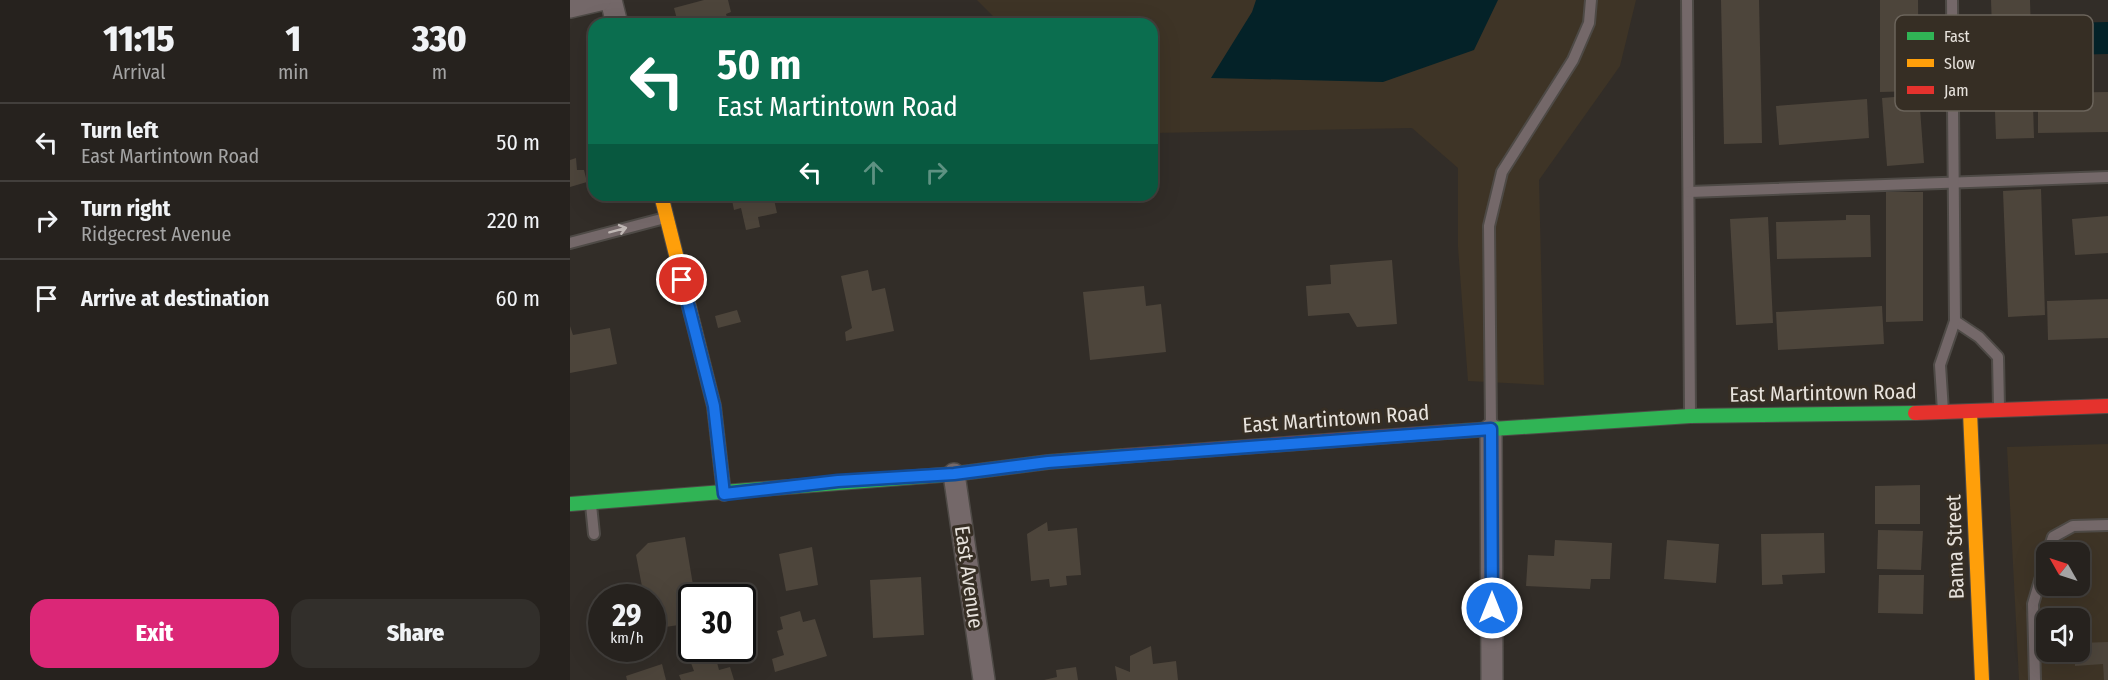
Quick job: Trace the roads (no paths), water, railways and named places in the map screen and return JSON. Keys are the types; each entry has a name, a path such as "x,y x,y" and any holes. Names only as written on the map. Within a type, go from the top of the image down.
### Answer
{"main road":[{"path":"663,201 714,406 724,494"},
{"name":"East Martintown Road","path":"570,504 724,494 838,481 954,474 1048,462 1690,416 1970,412 2108,406"},
{"name":"Bama Street","path":"1970,412 1982,680"}],"street":[{"path":"570,7 600,0"},
{"path":"611,0 616,18"},
{"path":"1491,429 1492,680"},
{"name":"East Avenue","path":"954,474 984,680"}],"lane":[{"path":"1491,429 1488,226 1502,172 1573,60 1589,23 1592,0"},
{"path":"1687,0 1690,416"},
{"path":"1952,0 1952,15"},
{"path":"1943,412 1940,365 1955,321 1953,111"},
{"path":"1689,192 2108,177"},
{"path":"570,243 667,218"},
{"path":"1955,321 1979,337 1998,357 1999,411"},
{"path":"590,502 594,534"},
{"path":"2051,542 2053,537 2073,526 2108,525"},
{"path":"2035,680 2033,604 2036,594"}],"water":[{"path":"1256,0 1498,0 1474,50 1383,82 1211,78 1252,12"},
{"path":"2093,22 2108,22 2108,54 2093,54"}]}
